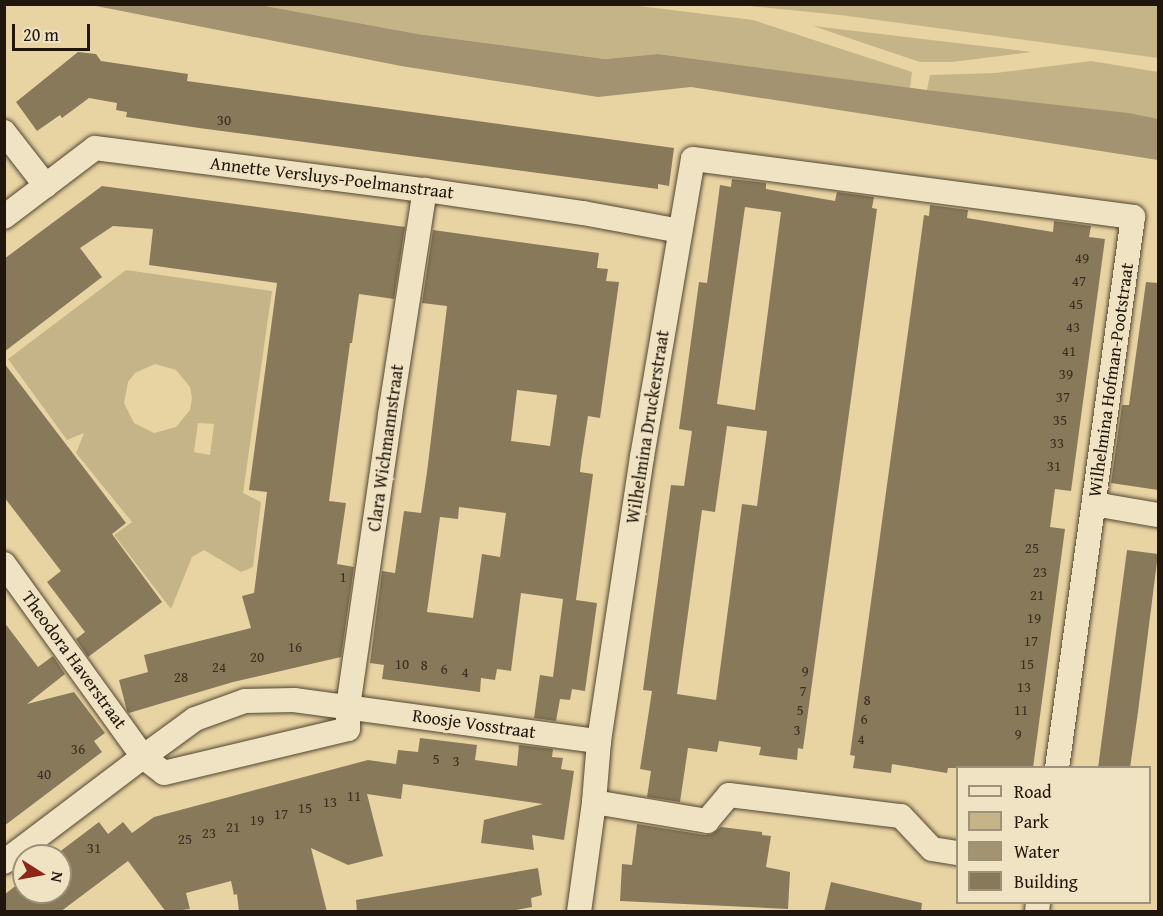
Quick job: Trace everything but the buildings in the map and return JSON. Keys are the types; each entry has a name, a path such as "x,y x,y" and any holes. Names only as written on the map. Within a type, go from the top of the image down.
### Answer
{"street":[{"path":"4,132 46,186"},
{"name":"Annette Versluys-Poelmanstraat","path":"4,217 95,148 425,190 583,213 680,231"},
{"name":"Wilhelmina Druckerstraat","path":"579,912 594,802 599,741 693,159 908,187"},
{"name":"Wilhelmina Hofman-Pootstraat","path":"908,187 1132,218 1057,766"},
{"name":"Clara Wichmannstraat","path":"348,707 425,190"},
{"path":"1094,504 1158,515"},
{"name":"Theodora Haverstraat","path":"4,564 143,756"},
{"name":"Roosje Vosstraat","path":"4,862 195,718 245,701 294,700 599,741"},
{"path":"143,756 164,773 348,729 348,707"},
{"path":"594,802 707,820 729,795 901,816 932,849 956,853"}],"green space":[{"path":"260,5 631,5 753,20 912,72 910,88 658,54 605,59 418,34"},
{"path":"739,5 1158,5 1158,58 840,15"},
{"path":"813,26 1032,52 952,62 920,62"},
{"path":"1091,61 1158,72 1158,119 927,90 930,75 995,73"},
{"path":"126,270 272,291 243,493 261,502 253,567 241,572 204,550 192,557 171,609 114,535 132,522 76,453 84,433 67,440 8,359","holes":["155,364 176,370 190,387 192,398 190,410 176,427 154,433 134,423 124,403 128,382 135,373","198,423 214,424 210,455 194,452"]}],"water":[{"path":"91,5 260,5 418,34 605,59 658,54 927,90 1128,113 1158,119 1158,160 691,87 598,97 401,66"}]}
